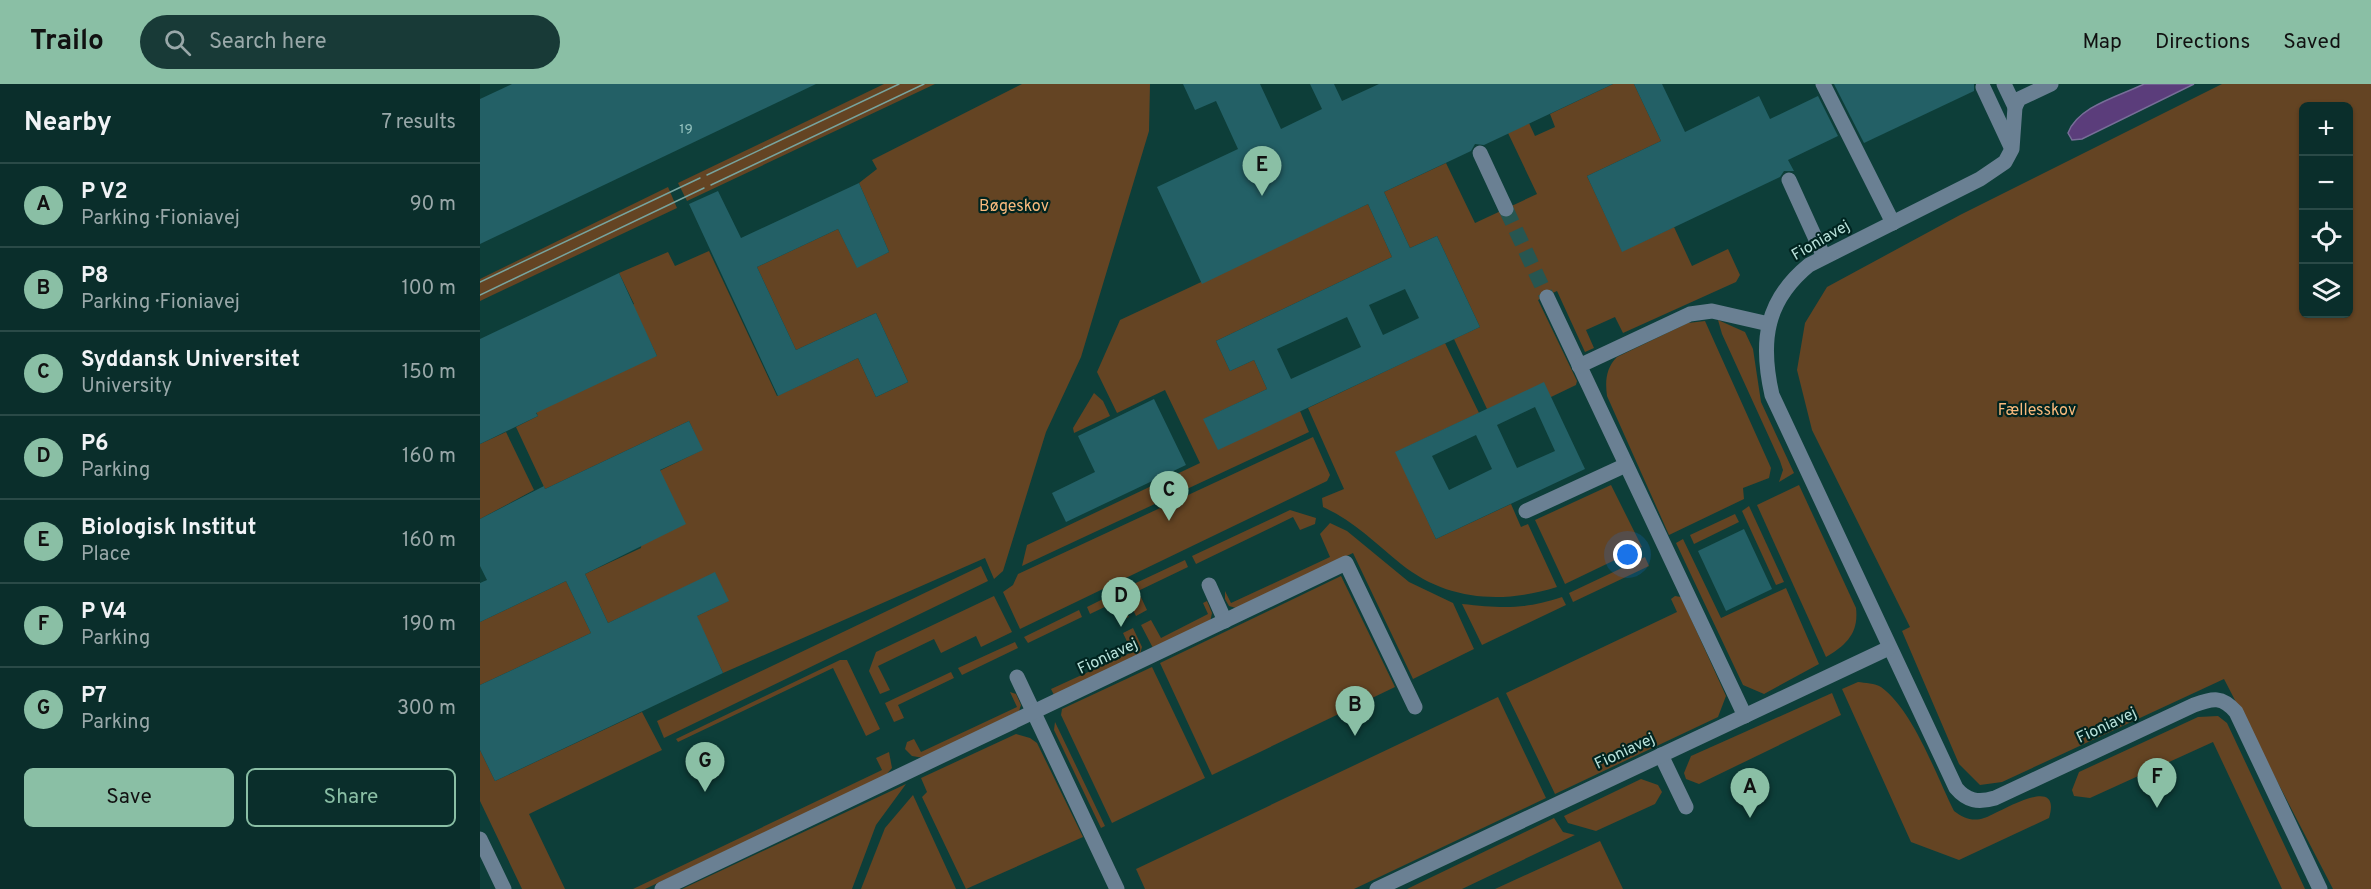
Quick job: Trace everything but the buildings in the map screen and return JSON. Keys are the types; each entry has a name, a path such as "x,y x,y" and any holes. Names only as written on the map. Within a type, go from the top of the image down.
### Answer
{"street":[{"path":"1823,84 1893,223"},
{"path":"2004,84 2015,107"},
{"path":"2012,149 2015,107 2019,99 2051,84"},
{"path":"1983,87 2012,149"},
{"name":"Fioniavej","path":"2012,149 2005,162 1980,179 1809,265 1784,290 1769,324 1766,367 1772,395 1956,788 1969,800 1995,798 2194,705 2214,698 2226,701 2236,712 2320,889"},
{"path":"1480,153 1506,209"},
{"path":"1789,180 1824,257"},
{"path":"1547,297 1745,716"},
{"path":"1579,366 1690,314 1712,311 1769,324"},
{"path":"1526,511 1626,465"},
{"name":"Fioniavej","path":"662,889 1346,563 1415,707"},
{"path":"1209,585 1225,621"},
{"name":"Fioniavej","path":"1377,889 1889,648"},
{"path":"1017,677 1117,889"},
{"path":"1661,755 1686,807"},
{"path":"480,839 504,889"}],"green space":[{"path":"884,84 935,84 687,201 678,183"},
{"name":"Bøgeskov","path":"1022,84 1150,84 1149,131 1081,357 1046,432 1003,571 994,579 985,558 723,673 708,641 637,645 728,601 715,573 608,623 585,574 641,548 647,477 702,450 689,421 545,489 516,427 538,416 515,368 657,356 643,327 566,336 634,304 619,273 668,252 675,266 709,251 777,396 858,358 876,397 908,382 876,313 796,350 757,267 838,229 857,267 889,252 859,183 877,169 872,160"},
{"path":"1613,84 1634,84 1661,141 1587,176 1622,251 1674,227 1692,266 1728,249 1740,275 1736,282 1623,333 1615,317 1586,330 1594,348 1585,352 1557,291 1538,300 1577,381 1576,385 1551,397 1487,409 1454,339 1480,327 1437,236 1410,248 1384,192 1446,163 1475,223 1537,194 1508,133 1529,123 1535,136 1555,127 1550,114"},
{"name":"Fællesskov","path":"2222,84 2371,84 2371,889 2333,889 2224,679 2002,782 1980,785 1959,764 1902,631 1910,627 1812,430 1797,370 1805,323 1827,287 1960,215"},
{"path":"668,187 677,208 480,301 480,279"},
{"path":"1368,204 1392,257 1216,341 1230,371 1254,360 1267,389 1204,419 1300,411 1309,432 1022,566 1027,545 1200,463 1165,390 1117,413 1097,372 1120,320"},
{"path":"1718,320 1745,332 1753,349 1761,402 1794,473 1779,482 1783,470 1780,461 1722,334"},
{"path":"1705,321 1771,468 1769,478 1743,488 1744,499 1669,535 1607,396 1607,375 1617,357 1688,323"},
{"path":"1445,343 1479,413 1396,452 1436,539 1511,504 1521,527 1528,524 1557,587 1516,596 1496,597 1476,596 1437,586 1401,564 1354,526 1323,507 1322,498 1344,489 1308,408"},
{"path":"1094,393 1103,401 1110,416 1074,433 1073,428"},
{"path":"506,432 534,490 480,519 480,444"},
{"path":"1313,437 1330,475 1327,481 1020,629 1003,592 1013,585 1018,574"},
{"path":"1611,485 1642,547 1565,584 1535,520"},
{"path":"1799,485 1856,608 1855,625 1850,637 1840,648 1826,657 1757,505"},
{"path":"1749,506 1784,582 1776,585 1742,511"},
{"path":"1290,510 1316,518 1315,524 1300,530 1293,517 1196,564 1192,556"},
{"path":"1735,514 1739,522 1694,544 1690,535"},
{"path":"1330,523 1347,531 1409,582 1453,603 1474,649 1413,679 1353,553 1236,608 1229,606 1225,599 1225,591 1231,603 1330,557 1320,534"},
{"path":"1683,539 1721,618 1786,588 1819,664 1764,694 1743,685 1676,543"},
{"path":"1645,557 1649,566 1573,602 1569,593"},
{"path":"1185,560 1188,567 1138,591 1147,610 1136,616 1123,589"},
{"path":"981,566 988,581 664,738 657,721"},
{"path":"1341,576 1395,687 1212,775 1160,663"},
{"path":"566,581 591,633 480,685 480,622"},
{"path":"1115,593 1129,617 1119,621 1111,604 1090,614 1087,607"},
{"path":"994,596 1012,632 981,647 976,636 941,653 934,639 878,666 890,690 880,694 869,671 876,652"},
{"path":"1675,596 1681,597 1726,696 1718,717 1555,794 1506,693 1677,612 1671,599"},
{"path":"1562,597 1566,605 1482,645 1462,604 1512,607"},
{"path":"1207,601 1212,613 1210,622 1153,648 1141,625 1151,620 1161,638 1208,614 1203,603"},
{"path":"1079,610 1082,617 1028,643 1024,637"},
{"path":"1133,628 1142,647 1140,654 1054,695 1051,689 1132,652 1123,633"},
{"path":"1015,642 1018,648 962,675 958,668"},
{"path":"840,660 847,660 880,729 866,736 833,668 678,742 676,739"},
{"path":"1152,667 1205,778 1112,823 1061,715 1062,709"},
{"path":"951,672 954,678 898,705 904,718 894,722 885,703"},
{"path":"1858,682 1881,687 1893,697 1923,744 1954,811 1968,819 1976,820 2038,796 2047,798 2051,804 2049,818 1959,860 1911,842 1842,689"},
{"path":"1010,692 1016,694 1021,705 1019,711 924,758 912,756 905,749 907,742 914,739 921,752 1017,707"},
{"path":"1832,693 1841,715 1699,784 1686,779 1684,773 1691,756"},
{"path":"1498,697 1546,798 1354,889 1145,889 1136,869"},
{"path":"642,712 662,750 529,814 565,889 522,889 480,801 480,750 495,781"},
{"path":"2218,716 2227,723 2305,889 2282,889 2213,742 2090,798 2074,796 2072,790 2079,772 2198,717"},
{"path":"1055,722 1105,826 1101,828 1054,730"},
{"path":"1016,734 1030,738 1037,743 1083,837 966,889 922,797 927,792 921,778"},
{"path":"889,752 892,768 885,776 645,889 633,889 882,770 876,758"},
{"path":"1641,779 1658,785 1662,792 1655,804 1596,831 1568,823 1564,816"},
{"path":"906,784 876,825 852,889 682,889"},
{"path":"913,795 956,889 861,889 885,828"},
{"path":"1554,818 1563,832 1575,835 1462,889 1407,889"},
{"path":"1600,841 1623,889 1495,889"}],"shaded area":[{"path":"2144,84 2194,84 2082,139 2072,140 2068,133 2073,124 2090,109"}],"tunnel":[{"path":"1506,209 1547,297"}],"tram line":[{"path":"707,175 899,84"},
{"path":"711,185 924,84"},
{"path":"480,282 700,178"},
{"path":"480,295 704,188"}],"place":[{"name":"Biologisk Institut","path":"1262,196"},
{"name":"Syddansk Universitet","path":"1169,521"},
{"name":"P6","path":"1121,627"},
{"name":"P8","path":"1355,736"},
{"name":"P7","path":"705,792"},
{"name":"P V4","path":"2157,808"},
{"name":"P V2","path":"1750,818"}]}
